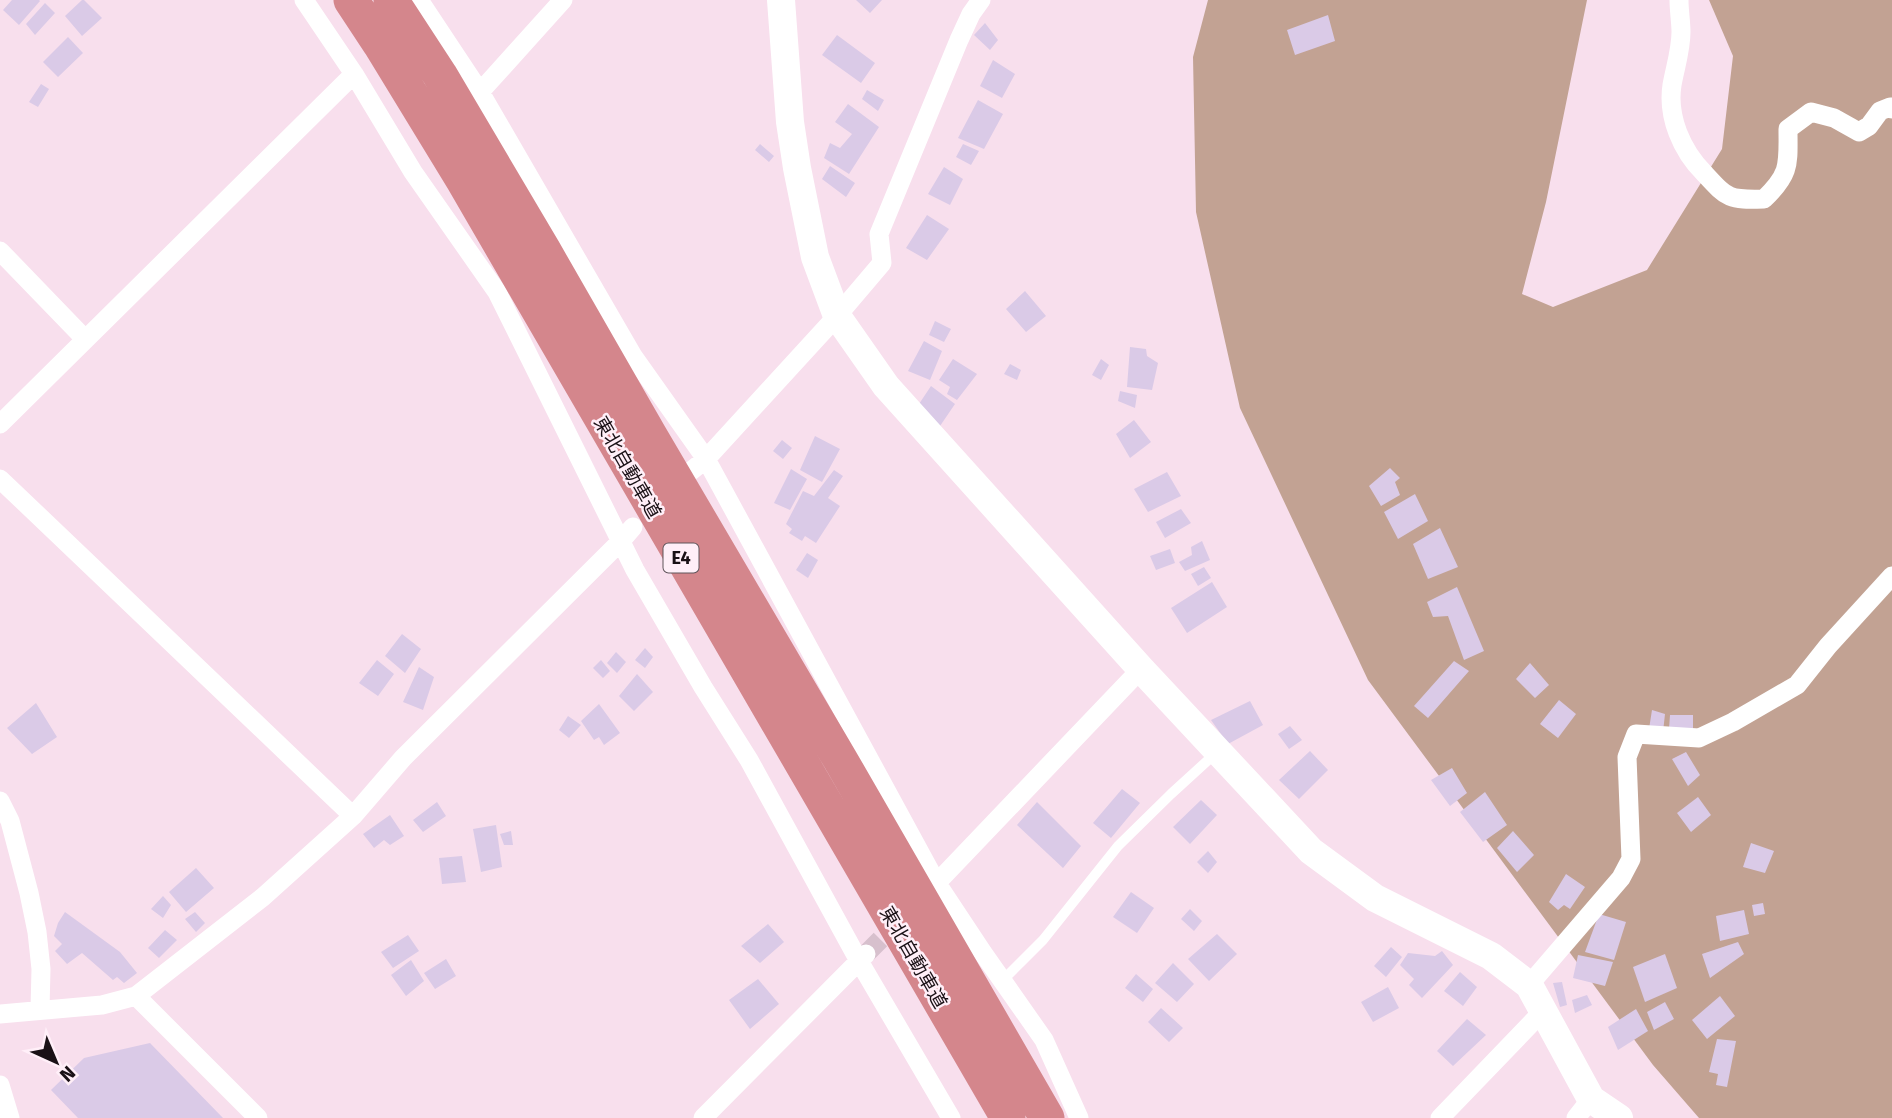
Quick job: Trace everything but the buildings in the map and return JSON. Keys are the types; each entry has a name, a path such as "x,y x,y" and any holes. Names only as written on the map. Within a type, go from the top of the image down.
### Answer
{"highway":[{"name":"東北自動車道","path":"351,0 463,180 1008,1118"},
{"name":"東北自動車道","path":"391,0 440,75 544,251 1047,1118"}],"street":[{"path":"304,0 354,74 413,172 497,292 627,534 635,570 863,957 951,1118"},
{"path":"419,0 480,92 698,465 933,886 1044,1040 1079,1118"},
{"path":"480,92 563,0"},
{"path":"781,0 790,122 815,257 837,316 886,386 1141,669 1311,851 1375,898 1491,956 1529,985 1544,1010 1584,1108 1619,1118"},
{"path":"698,465 837,316 881,263 879,233 959,40 981,0"},
{"path":"1679,0 1681,34 1671,90 1674,122 1695,165 1725,195 1740,200 1764,199 1773,191 1786,172 1789,162 1788,130 1811,112 1834,118 1858,132 1869,126 1880,111 1890,107 1892,109"},
{"path":"0,424 354,74"},
{"path":"0,251 85,339"},
{"path":"0,479 353,816"},
{"path":"0,1014 102,1005 136,996 263,897 353,816 403,758 627,534"},
{"path":"1529,985 1621,878 1631,859 1627,757 1636,734 1699,738 1797,685 1828,646 1892,576"},
{"path":"933,886 1141,669"},
{"path":"0,801 10,821 37,932 41,969 40,1009"},
{"path":"703,1118 863,957"},
{"path":"136,996 258,1118"},
{"path":"1440,1118 1544,1010"},
{"path":"0,1085 10,1118"}],"lane":[{"path":"1002,981 1043,940 1118,846 1218,752"}],"shaded area":[{"path":"1208,0 1587,0 1546,202 1522,294 1553,307 1647,270 1722,149 1733,56 1709,0 1892,0 1892,1118 1699,1118 1653,1065 1368,680 1240,408 1196,212 1193,57"}],"tunnel":[{"path":"867,953 901,919"}]}
